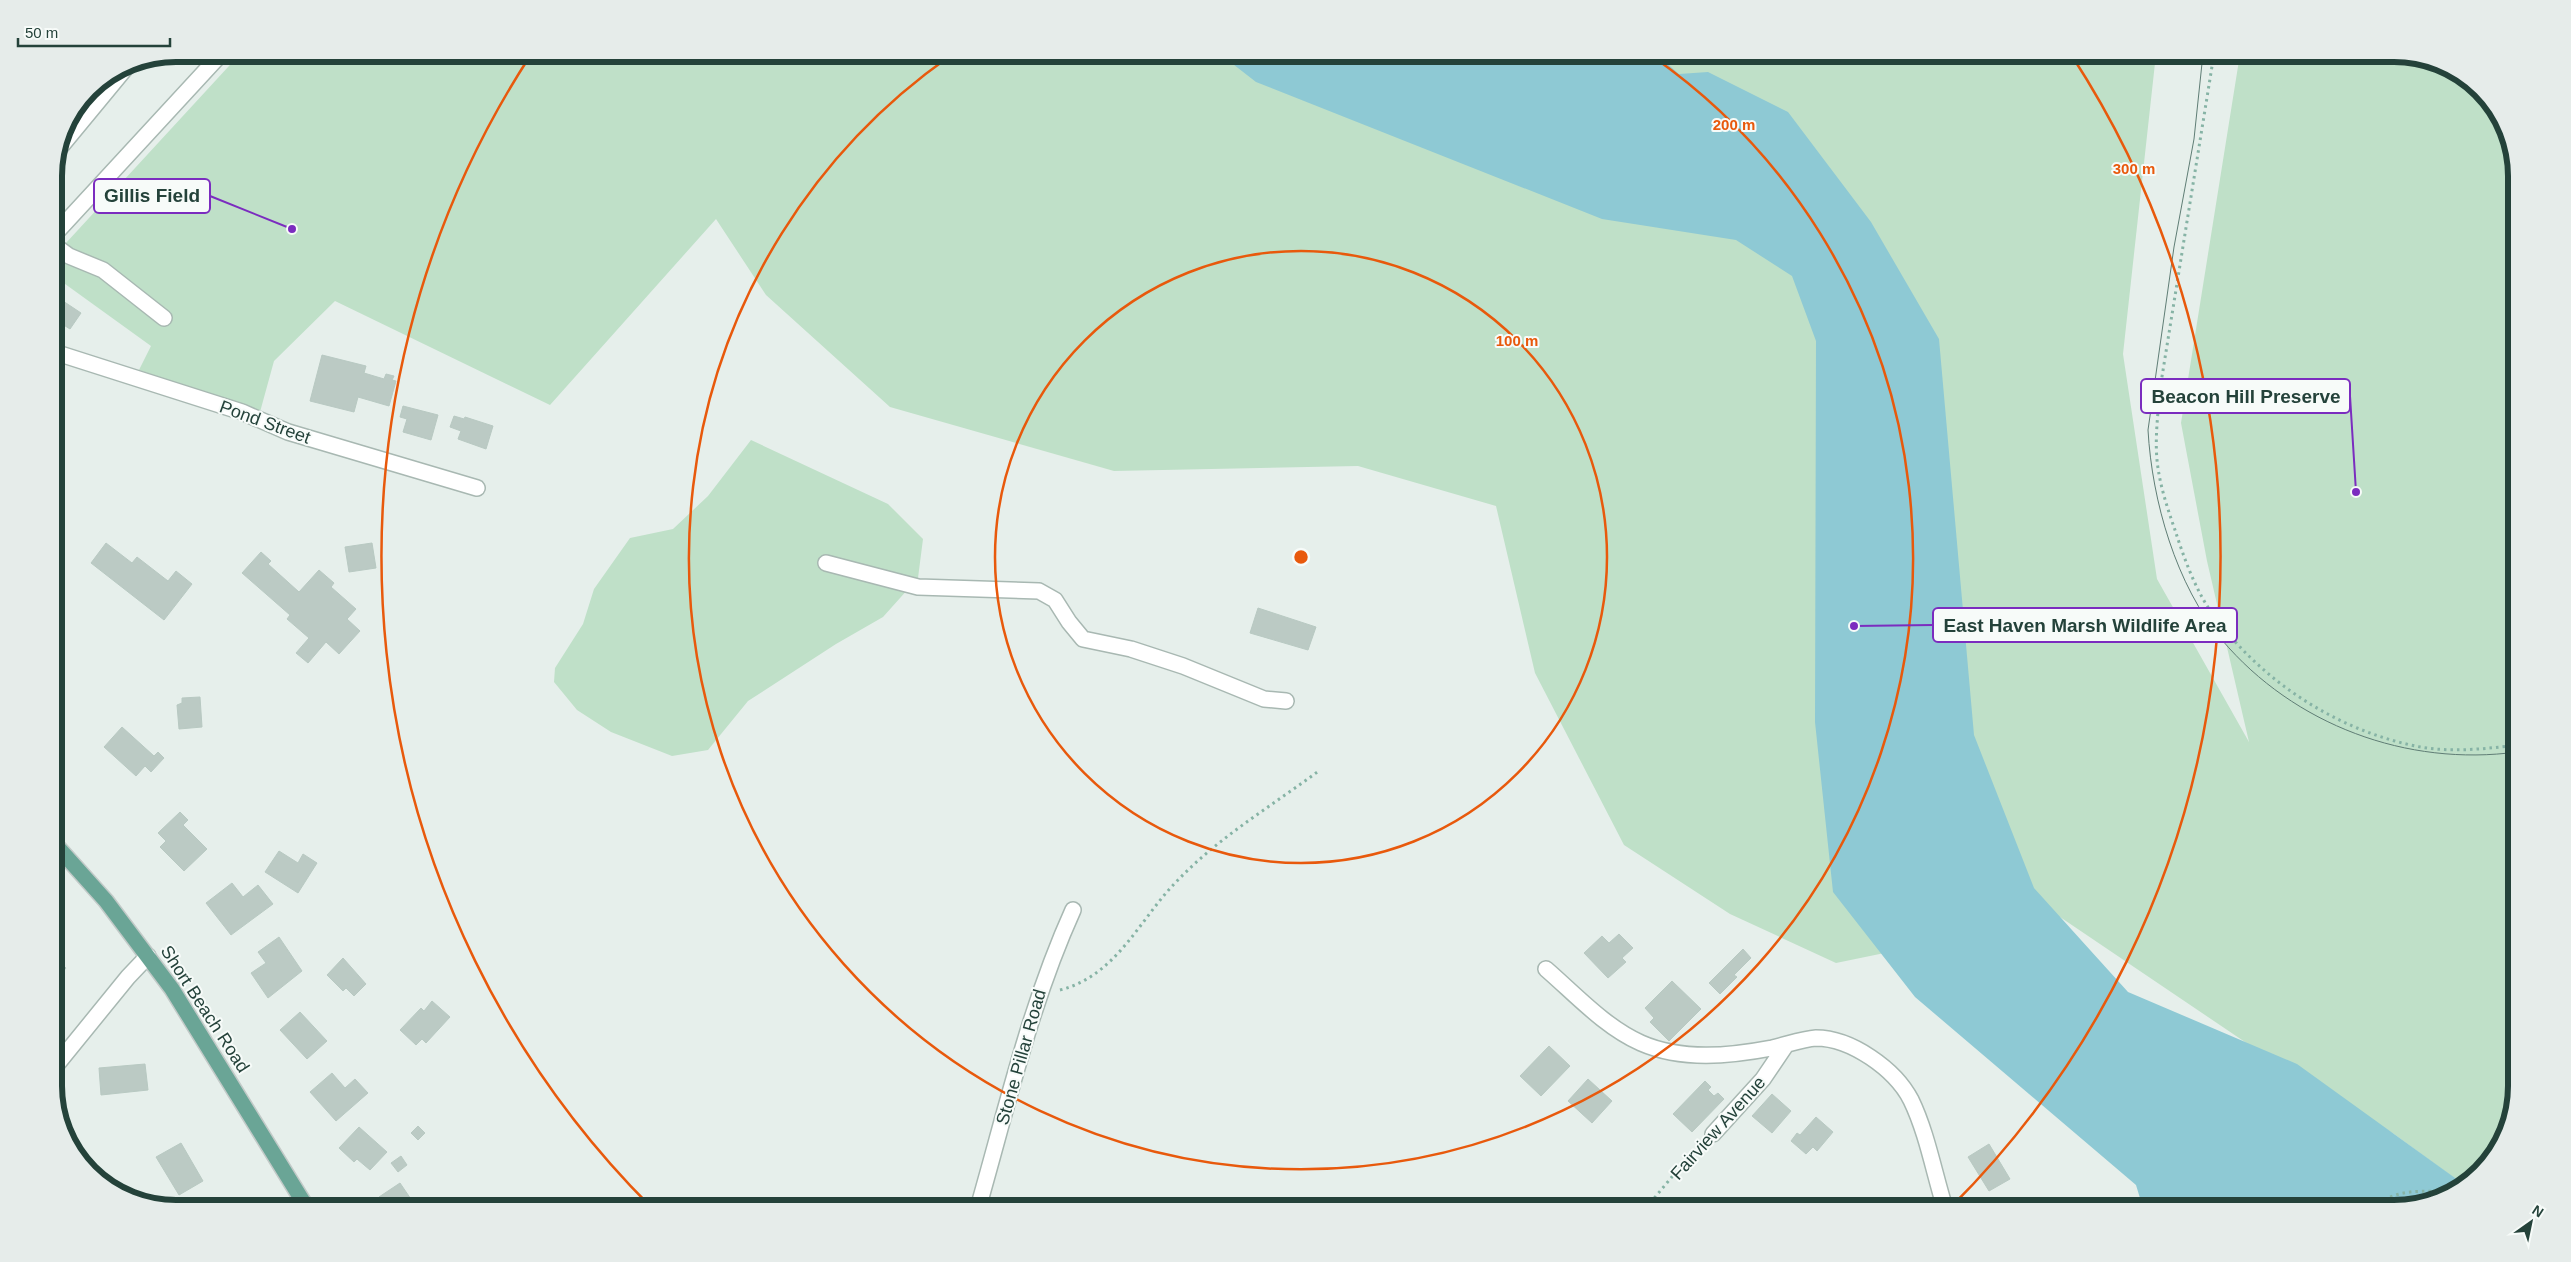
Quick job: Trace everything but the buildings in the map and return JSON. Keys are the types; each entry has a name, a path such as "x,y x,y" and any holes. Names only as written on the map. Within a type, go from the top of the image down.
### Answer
{"main road":[{"name":"Short Beach Road","path":"63,853 106,901 148,956 235,1088 302,1200"}],"street":[{"path":"63,214 213,62"},
{"path":"70,135 114,82"},
{"path":"63,252 103,270 164,318"},
{"name":"Pond Street","path":"63,355 242,412 288,432 477,488"},
{"path":"826,563 918,587 1039,591 1055,600 1069,622 1084,639 1131,649 1183,666 1264,699 1286,701"},
{"name":"Stone Pillar Road","path":"980,1200 1025,1038 1054,951 1073,910"},
{"path":"63,1057 128,976 148,956"},
{"path":"1546,969 1618,1031 1642,1044 1678,1054 1711,1056 1754,1052 1817,1038 1856,1047 1894,1076 1910,1099 1923,1132 1943,1200"},
{"name":"Fairview Avenue","path":"1713,1134 1763,1079 1786,1045"}],"path":[{"path":"2213,62 2160,389 2156,436 2158,468 2166,505 2180,547 2213,614 2239,646 2273,679 2310,704 2347,725 2417,747 2452,749 2508,746"},
{"path":"1042,989 1057,990 1072,987 1107,966 1177,880 1210,851 1320,770"},
{"name":"Fairview Avenue","path":"1653,1200 1686,1160 1713,1134"},
{"path":"2384,1200 2413,1190 2437,1191"}],"green space":[{"path":"233,62 2155,62 2123,354 2157,579 2249,742 2207,561 2181,423 2239,62 2395,62 2410,63 2438,71 2470,91 2489,113 2497,126 2502,140 2508,169 2508,1093 2506,1108 2497,1136 2480,1161 2457,1180 2394,1134 2245,1042 2060,917 1836,963 1730,914 1624,845 1535,673 1496,506 1358,466 1114,471 890,407 766,295 716,219 550,405 335,301 274,361 260,412 139,370 151,346 63,282 63,246"},
{"path":"751,440 888,504 923,539 918,578 883,617 836,644 748,701 708,750 672,756 611,732 577,710 554,682 555,668 583,624 594,589 630,538 673,529 708,496"}],"water":[{"path":"1230,62 1665,62 1679,74 1708,72 1788,112 1871,222 1939,339 1974,735 2034,888 2128,992 2297,1064 2458,1180 2424,1196 2395,1200 2141,1200 2136,1185 1915,997 1833,892 1815,722 1816,341 1792,276 1736,240 1602,219 1256,82"}],"tram line":[{"path":"2202,62 2194,139 2174,247 2148,430 2150,457 2161,513 2179,568 2206,618 2222,640 2251,670 2283,695 2318,717 2355,734 2394,746 2435,753 2476,755 2508,753"}],"place":[{"name":"Gillis Field","path":"292,229"},
{"name":"Beacon Hill Preserve","path":"2356,492"},
{"name":"East Haven Marsh Wildlife Area","path":"1854,626"}]}
